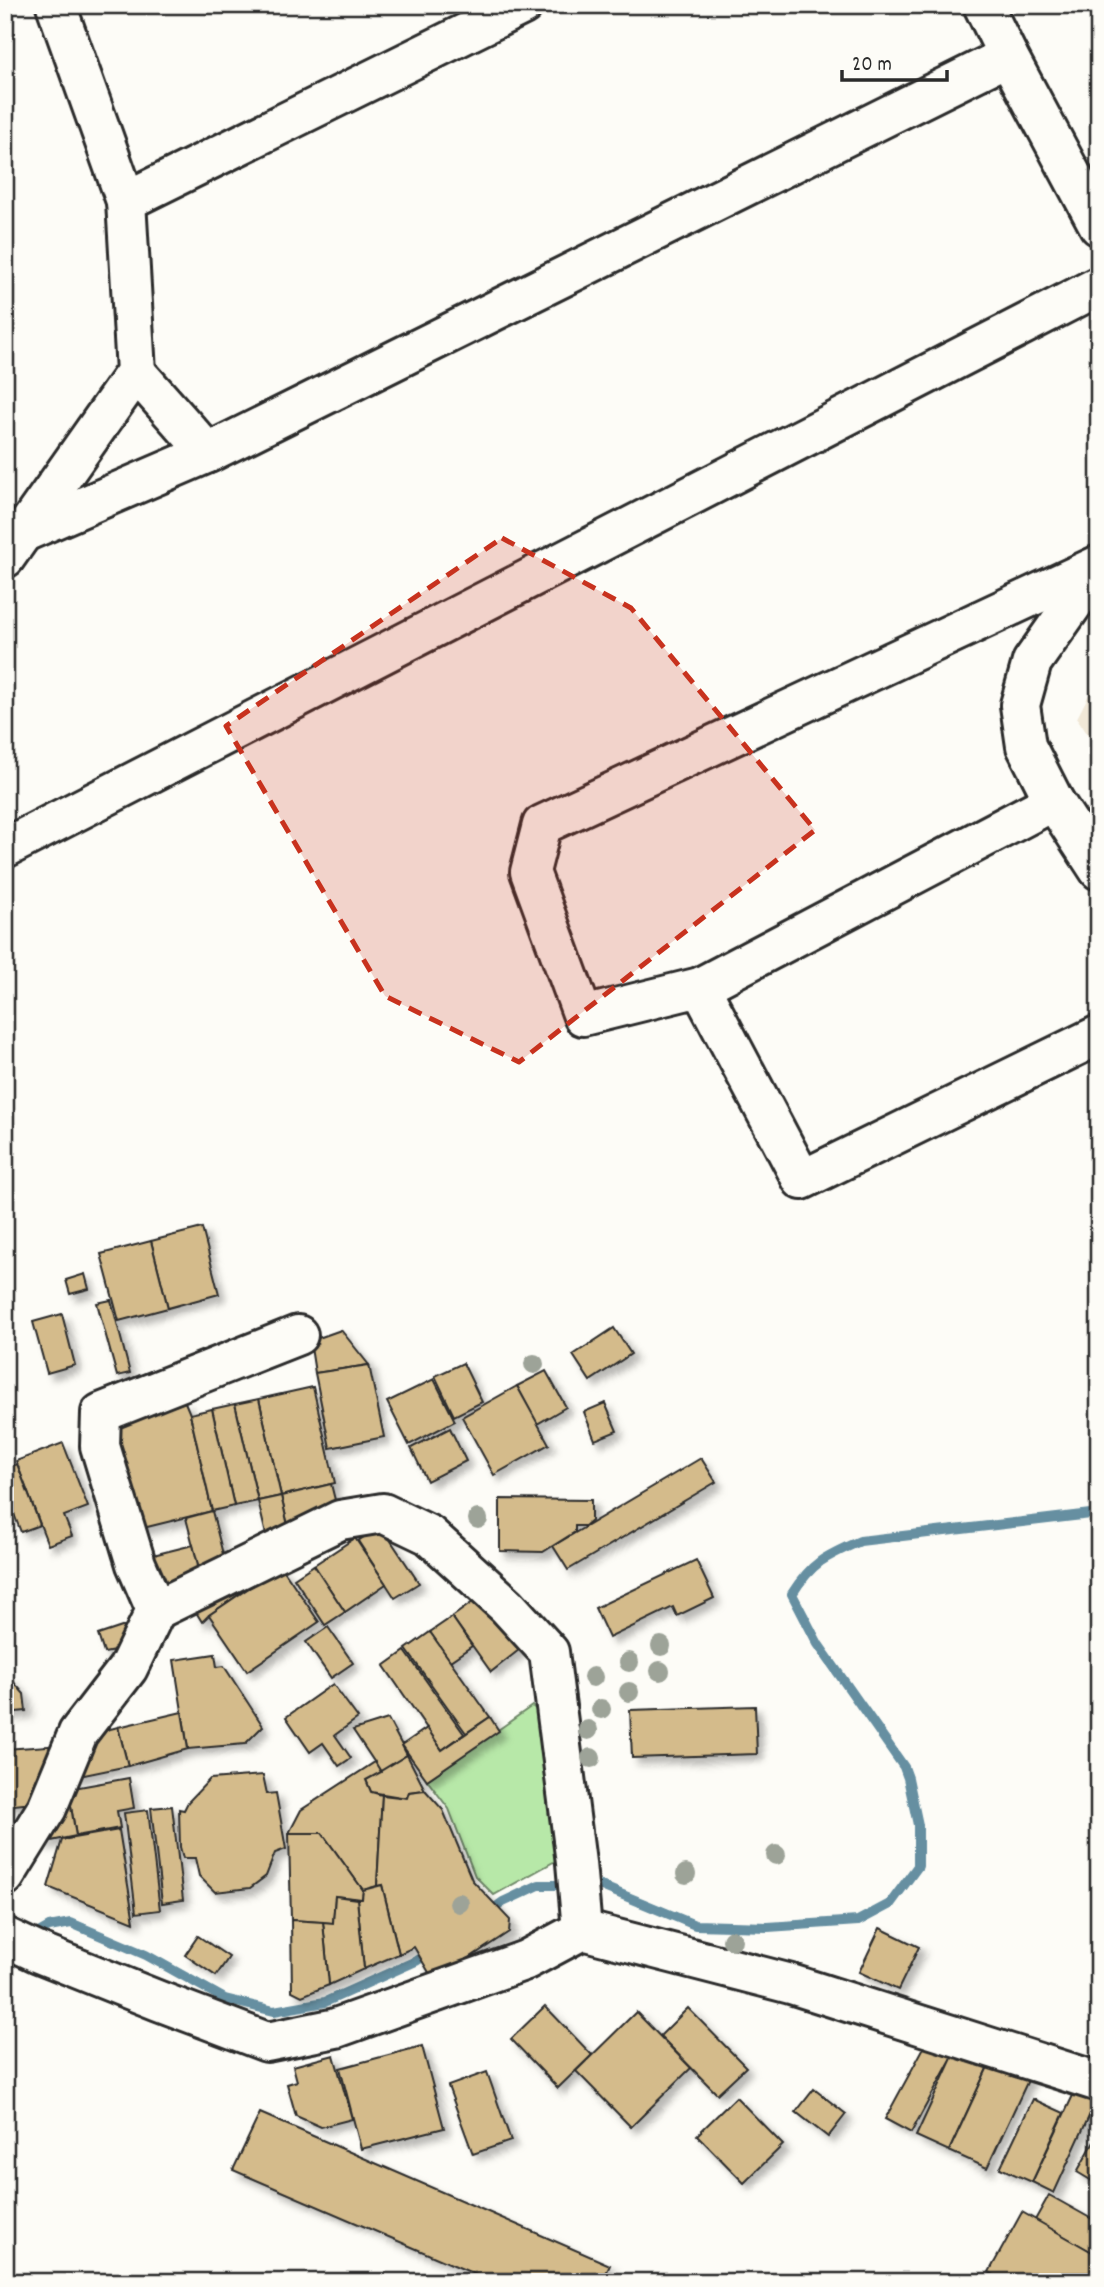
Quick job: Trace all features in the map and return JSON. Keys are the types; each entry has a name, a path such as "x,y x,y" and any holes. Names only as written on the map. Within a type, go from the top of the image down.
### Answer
{"street":[{"path":"56,5 126,201 136,372 208,453"},
{"path":"126,201 523,5"},
{"path":"984,5 1008,56 1099,226"},
{"path":"13,546 208,453 1008,56"},
{"path":"5,848 1099,286"},
{"path":"13,546 136,372"},
{"path":"1099,566 1032,663 1020,705 1026,747 1054,801 1099,870"},
{"path":"1054,801 700,987 583,1016 530,872 542,824 1099,566"},
{"path":"700,987 802,1180 1099,1035"},
{"path":"156,1610 136,1564 100,1446 101,1413 298,1335"},
{"path":"5,1876 47,1808 78,1732 128,1668 156,1610 340,1520 383,1513 429,1535 507,1606 549,1652 576,1863 580,1917"},
{"path":"22,1945 267,2042 336,2028 526,1960 580,1917"},
{"path":"580,1917 1099,2082"}],"highlighted area":[{"path":"502,538 631,608 815,830 519,1062 385,996 226,726"}],"shaded area":[{"path":"1099,675 1099,752 1077,718"}],"green space":[{"path":"532,1706 543,1715 557,1860 494,1895 475,1876 449,1809 427,1780"}],"building":[{"path":"202,1228 219,1294 168,1308 151,1241"},
{"path":"151,1241 168,1308 119,1321 101,1254"},
{"path":"85,1274 89,1289 70,1294 66,1280"},
{"path":"111,1300 130,1373 117,1376 97,1303"},
{"path":"62,1314 75,1365 47,1373 33,1322"},
{"path":"614,1328 631,1354 590,1381 573,1355"},
{"path":"341,1330 369,1365 315,1373 310,1341"},
{"path":"463,1363 482,1402 454,1416 435,1376"},
{"path":"369,1365 384,1437 330,1448 315,1373"},
{"path":"546,1371 566,1407 537,1424 517,1386"},
{"path":"434,1379 455,1421 409,1445 387,1402"},
{"path":"517,1386 549,1444 494,1475 462,1417"},
{"path":"313,1387 335,1483 281,1496 259,1399"},
{"path":"259,1399 281,1496 258,1501 235,1404"},
{"path":"185,1402 212,1511 135,1530 110,1428"},
{"path":"605,1403 617,1431 595,1440 584,1412"},
{"path":"235,1404 258,1501 234,1506 212,1409"},
{"path":"212,1409 234,1506 212,1511 190,1414"},
{"path":"450,1428 466,1461 427,1481 411,1448"},
{"path":"63,1443 88,1507 64,1516 72,1536 48,1545 16,1461"},
{"path":"701,1458 716,1482 568,1570 553,1546"},
{"path":"17,1464 40,1525 21,1532 5,1491 5,1469"},
{"path":"331,1484 338,1512 291,1538 281,1496"},
{"path":"281,1496 291,1538 268,1543 258,1501"},
{"path":"500,1499 591,1500 591,1521 585,1526 575,1526 575,1532 543,1552 500,1551"},
{"path":"212,1511 227,1570 201,1577 186,1518"},
{"path":"381,1526 419,1583 395,1598 358,1541"},
{"path":"355,1538 386,1584 345,1612 314,1565"},
{"path":"193,1545 201,1577 161,1586 153,1555"},
{"path":"696,1560 714,1598 677,1616 673,1607 609,1638 595,1608"},
{"path":"314,1565 345,1612 325,1625 294,1578"},
{"path":"281,1566 202,1622 194,1609"},
{"path":"281,1566 319,1622 247,1671 209,1615"},
{"path":"477,1599 524,1646 491,1672 452,1617"},
{"path":"452,1617 472,1646 450,1661 430,1632"},
{"path":"125,1626 125,1649 104,1653 98,1635"},
{"path":"328,1627 353,1663 331,1678 306,1642"},
{"path":"430,1632 490,1717 466,1733 406,1649"},
{"path":"405,1651 464,1734 442,1750 384,1666"},
{"path":"215,1654 217,1667 224,1666 263,1726 245,1744 188,1749 174,1660"},
{"path":"5,1679 11,1679 24,1694 26,1711 5,1713"},
{"path":"333,1684 358,1718 335,1735 351,1758 339,1766 323,1743 310,1752 286,1717"},
{"path":"755,1706 757,1754 632,1758 630,1710"},
{"path":"182,1712 188,1749 128,1766 118,1727"},
{"path":"490,1717 499,1731 427,1780 402,1745 427,1728 442,1750"},
{"path":"388,1719 407,1755 381,1772 353,1730"},
{"path":"118,1727 128,1766 70,1778 87,1735"},
{"path":"62,1745 41,1802 6,1806 5,1749"},
{"path":"407,1755 425,1790 409,1792 407,1798 371,1792 366,1780"},
{"path":"375,1762 381,1772 366,1780 371,1792 382,1795 377,1886 363,1890 322,1833 289,1833 301,1810"},
{"path":"263,1775 267,1794 276,1793 286,1849 275,1853 266,1876 250,1888 215,1892 199,1876 195,1858 183,1858 179,1809 184,1810 210,1779"},
{"path":"129,1778 134,1808 117,1811 120,1828 76,1836 68,1789"},
{"path":"68,1789 76,1836 41,1843"},
{"path":"425,1790 443,1810 472,1880 510,1920 509,1932 434,1981 414,1947 399,1954 382,1885 377,1886 382,1795 407,1798 409,1792"},
{"path":"172,1806 183,1900 162,1903 151,1808"},
{"path":"148,1810 160,1910 136,1913 124,1813"},
{"path":"119,1830 134,1922 48,1887 62,1840"},
{"path":"289,1833 322,1833 363,1890 362,1899 335,1896 333,1923 291,1920"},
{"path":"382,1885 399,1954 364,1969 357,1899 362,1899 363,1890"},
{"path":"335,1896 357,1899 364,1969 329,1985 323,1922 333,1923"},
{"path":"291,1920 323,1922 329,1985 302,1996 292,1991"},
{"path":"880,1928 919,1947 898,1990 859,1972"},
{"path":"198,1936 229,1957 216,1976 185,1955"},
{"path":"545,2006 592,2055 558,2088 511,2039"},
{"path":"688,2008 746,2067 717,2094 660,2036"},
{"path":"636,2012 691,2068 631,2127 576,2071"},
{"path":"929,2038 955,2052 911,2133 885,2119"},
{"path":"959,2043 992,2058 949,2151 916,2136"},
{"path":"422,2046 444,2128 361,2149 340,2068"},
{"path":"334,2055 352,2119 321,2127 296,2116 287,2084 297,2081 293,2066"},
{"path":"992,2058 1030,2076 987,2168 949,2151"},
{"path":"487,2072 511,2141 473,2154 448,2086"},
{"path":"814,2089 846,2114 828,2137 796,2112"},
{"path":"1075,2091 1096,2101 1054,2193 1032,2182"},
{"path":"736,2097 783,2145 744,2183 697,2135"},
{"path":"1033,2099 1064,2113 1032,2182 1000,2168"},
{"path":"260,2113 610,2265 602,2282 493,2282 233,2170"},
{"path":"1099,2133 1099,2185 1077,2172"},
{"path":"1049,2195 1099,2223 1099,2256 1035,2220"},
{"path":"1022,2212 1099,2256 1099,2270 1092,2282 1007,2282 989,2272"}],"waterway":[{"path":"488,1913 503,1902 539,1885 599,1885 695,1925 768,1927 858,1921 890,1904 918,1866 918,1825 908,1778 904,1767 818,1644 792,1594 813,1567 860,1541 1099,1513"},
{"path":"28,1939 49,1927 71,1923 146,1955 225,1999 274,2011 325,2002 416,1961 431,1951"}]}
